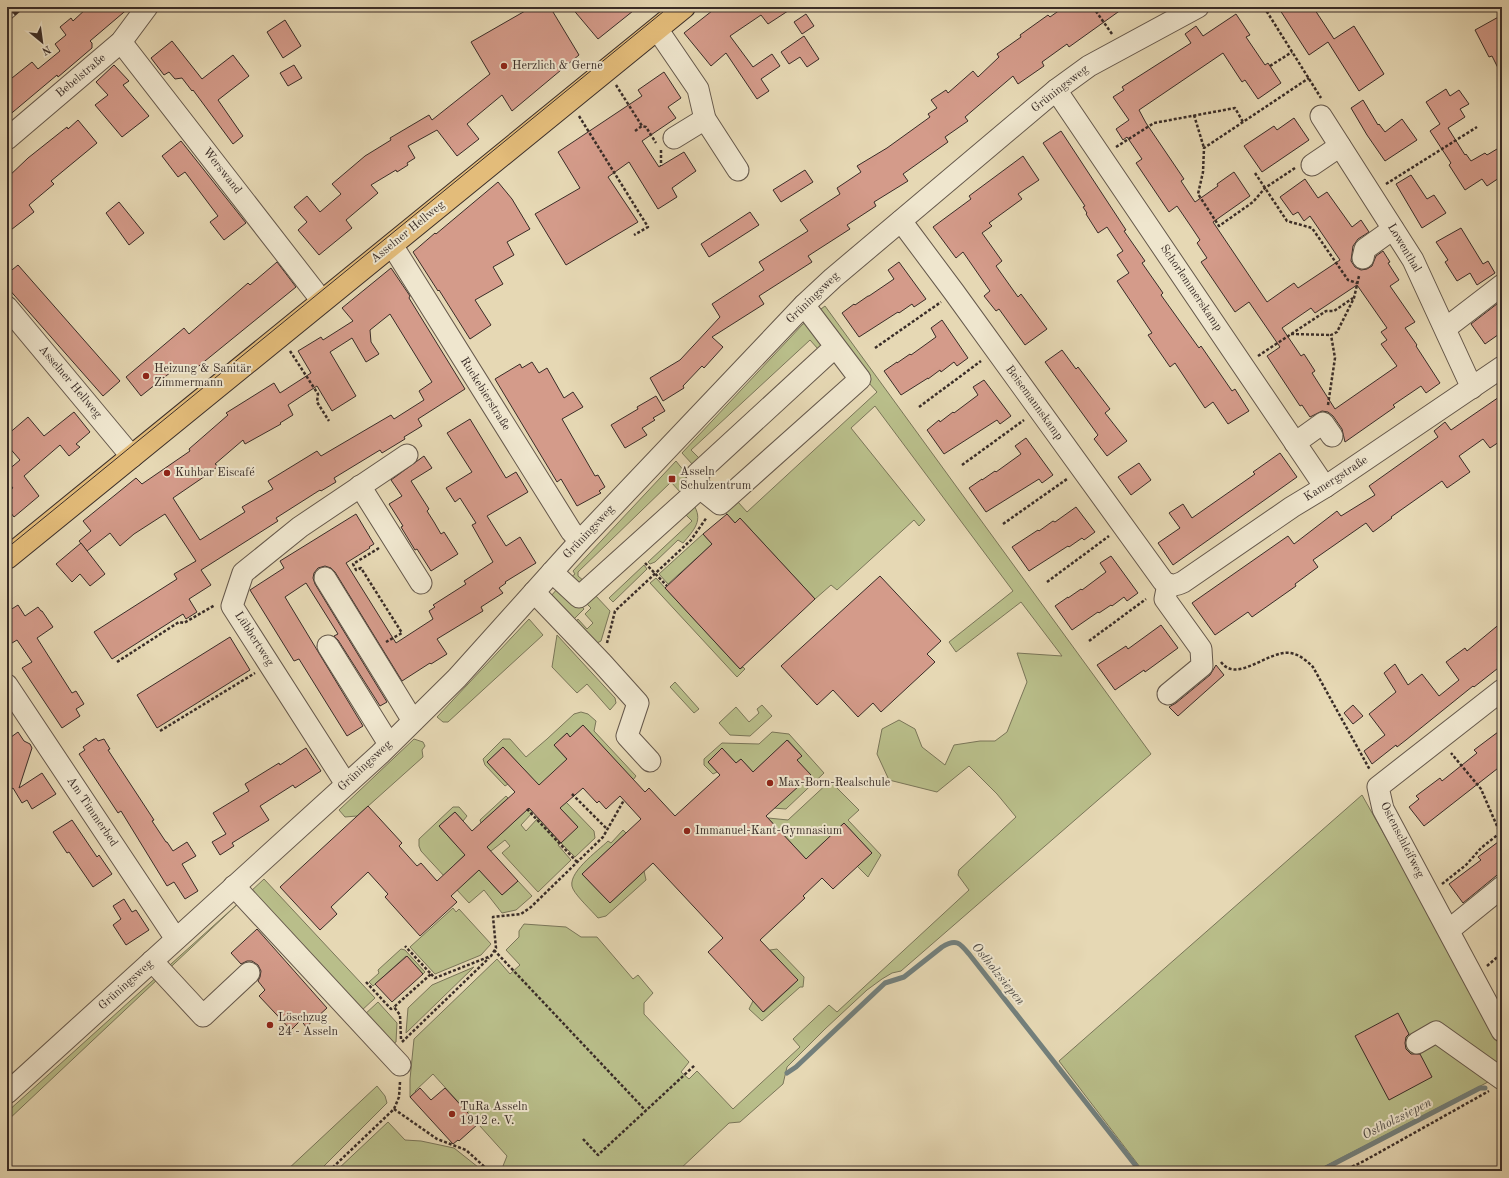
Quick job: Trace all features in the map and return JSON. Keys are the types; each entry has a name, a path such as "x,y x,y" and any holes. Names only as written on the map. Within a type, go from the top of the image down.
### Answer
{"main road":[{"name":"Asselner Hellweg","path":"7,558 684,7"}],"street":[{"name":"Bebelstraße","path":"7,139 121,42 146,7"},
{"name":"Grüningsweg","path":"7,1093 346,784 457,678 580,541 804,305 833,278 1056,90 1089,66 1198,7"},
{"path":"657,29 698,89 705,119 738,170"},
{"name":"Werswand","path":"121,42 322,301"},
{"name":"Schorlemmerskamp","path":"1056,90 1325,487"},
{"name":"Lowenthal","path":"1323,110 1340,146 1413,260 1446,328 1472,388"},
{"path":"674,138 705,119"},
{"path":"1305,165 1340,146"},
{"name":"Beisemannskamp","path":"900,221 959,299 1163,581 1168,584"},
{"path":"1363,258 1365,249 1394,229"},
{"name":"Ruckebierstraße","path":"392,245 567,526 580,541"},
{"path":"1446,328 1502,285"},
{"path":"804,305 860,379 720,504 700,488 697,474 835,347"},
{"name":"Asselner Hellweg","path":"7,306 132,457"},
{"name":"Kamergstraße","path":"1168,584 1175,586 1183,582 1292,507 1325,487 1502,367"},
{"path":"1296,443 1328,430"},
{"name":"Lübbertweg","path":"346,784 232,606 243,573 300,527 407,455"},
{"path":"360,486 421,583"},
{"path":"552,572 579,597 700,488"},
{"path":"325,578 413,721"},
{"path":"1168,584 1165,599 1201,649 1202,666 1168,694"},
{"path":"534,592 602,662 638,703 627,736 650,761"},
{"path":"328,646 389,744"},
{"name":"Am Timmerbed","path":"7,685 176,939"},
{"name":"Ostenschleifweg","path":"1502,690 1378,787 1384,809 1502,1031"},
{"path":"234,886 400,1065"},
{"path":"1449,930 1502,887"},
{"path":"152,961 203,1016 250,973"},
{"path":"1418,1043 1436,1032 1499,1084"}],"path":[{"path":"1093,7 1122,48"},
{"path":"1264,7 1309,78 1323,110"},
{"path":"1270,66 1292,52"},
{"path":"1204,148 1309,78"},
{"path":"616,85 642,126 646,127 662,151 661,166"},
{"path":"1112,150 1154,123 1235,108 1243,122"},
{"path":"1194,115 1204,148 1203,172 1198,194 1219,226 1253,202 1265,188 1305,165"},
{"path":"579,116 648,227 634,235"},
{"path":"635,131 642,126"},
{"path":"1384,185 1477,126"},
{"path":"1255,173 1287,221 1312,228 1348,280 1357,283"},
{"path":"1291,334 1331,335 1337,332 1354,298 1363,258"},
{"path":"1254,358 1326,311 1334,311 1354,298"},
{"path":"875,348 943,300"},
{"path":"1328,430 1326,415 1335,358 1331,335"},
{"path":"288,349 318,394 317,402 329,421"},
{"path":"918,407 985,358"},
{"path":"962,465 1028,417"},
{"path":"1003,524 1070,476"},
{"path":"602,662 615,611 691,540 709,515 720,504"},
{"path":"1047,582 1113,534"},
{"path":"370,652 402,632 361,568 356,570 352,564 379,548 375,541"},
{"path":"632,549 667,586"},
{"path":"116,662 179,622 184,623 237,591"},
{"path":"1089,641 1147,599"},
{"path":"1219,660 1223,665 1234,670 1248,668 1273,655 1290,653 1305,659 1313,667 1378,787"},
{"path":"160,731 270,664"},
{"path":"1429,893 1466,865 1480,848 1500,833 1481,789 1439,738"},
{"path":"572,794 608,830"},
{"path":"394,1007 400,1015 401,1043 490,956 496,948 493,916 521,914 532,907 603,837 624,800"},
{"path":"527,809 577,862"},
{"path":"405,946 435,978 490,956"},
{"path":"494,950 646,1111"},
{"path":"366,982 391,1009 431,974"},
{"path":"329,1171 394,1109 399,1097 400,1065"},
{"path":"583,1139 598,1155 695,1065"},
{"path":"1343,1171 1364,1161 1499,1084"},
{"path":"394,1109 437,1139 466,1150 489,1171"}],"green space":[{"path":"825,306 1151,754 901,971 892,973 867,990 787,1067 783,1084 740,1122 729,1123 678,1171 501,1171 507,1156 433,1074 410,1097 410,1079 414,1039 497,959 510,974 520,965 506,950 519,937 519,931 524,924 566,927 581,937 597,937 633,979 638,975 653,993 644,1003 644,1014 689,1062 681,1072 689,1079 697,1071 733,1109 800,1047 793,1039 829,1005 837,1012 969,890 958,875 959,870 1016,817 997,794 969,766 937,792 889,780 877,754 882,729 899,720 915,729 922,747 945,765 954,745 980,741 995,741 1007,732 1027,682 1017,653 1062,656 1021,602 956,652 949,642 1013,591 875,406 851,428 925,520 919,526 914,520 837,590 831,585 815,599 740,518 735,523 726,513 738,502 747,512 877,392 817,312"},
{"path":"808,321 823,345 818,349 810,340 691,450 699,458 693,465 682,453 803,324"},
{"path":"676,461 684,471 688,486 681,493 671,482 578,572 578,576 584,581 579,583 571,577 575,574 573,571"},
{"path":"693,504 698,515 698,520 691,534 683,543 678,540 655,562 650,564 648,562 692,521 684,513"},
{"path":"703,534 712,544 668,584 659,574"},
{"path":"644,565 647,569 613,602 609,598"},
{"path":"656,578 740,669 743,667 745,669 737,677 650,583"},
{"path":"559,587 578,602 584,609 572,621 550,597"},
{"path":"595,595 610,611 601,641 595,644 574,624 578,619 587,629 593,623 585,614 591,608 585,602"},
{"path":"529,619 543,635 448,722 443,722 437,717"},
{"path":"557,635 615,698 616,703 610,710 587,684 577,693 552,667"},
{"path":"675,682 699,709 694,713 670,687"},
{"path":"762,705 772,716 750,736 730,735 719,723 736,707 749,722 759,713 757,709"},
{"path":"581,712 588,714 596,721 594,731 636,776 633,780 583,725 570,737 567,733 554,745 570,763 534,790 532,778 503,747 487,762 508,784 505,786 485,765 483,759 503,739 510,739 526,757 574,714"},
{"path":"772,732 789,734 824,773 786,809 774,808 810,775 797,760 801,755 788,740 753,772 741,759 736,763 722,748 708,762 717,772 713,774 704,765 704,759 722,743 759,744"},
{"path":"414,739 423,742 425,746 422,750 423,757 357,816 345,817 339,810"},
{"path":"830,781 859,810 848,820 881,855 868,877 857,866 872,853 844,823 806,859 768,818 788,820"},
{"path":"1362,795 1430,916 1502,1050 1502,1070 1488,1082 1316,1171 1143,1171 1059,1061"},
{"path":"506,796 508,798 481,823 480,820"},
{"path":"566,802 594,831 595,838 575,857 561,843 558,845 571,860 538,892 502,853 510,846 505,840 491,851 487,847 529,808 533,812 521,825 526,831 538,818 578,827 560,808"},
{"path":"453,807 459,807 467,816 463,821 455,812 439,826 457,846 469,851 454,865 468,880 479,870 502,895 518,881 532,896 516,910 502,913 484,890 469,903 421,851 419,839"},
{"path":"623,830 626,833 582,874 610,903 644,871 646,880 606,916 598,918 575,892 572,883 578,870 584,863 608,841 611,843"},
{"path":"264,879 375,998 360,1012 249,893"},
{"path":"242,900 7,1121 7,1112"},
{"path":"453,908 456,912 459,909 491,944 481,955 435,974 410,947"},
{"path":"401,949 405,950 425,972 423,974 406,956 373,986 369,982 379,973 378,970"},
{"path":"777,949 804,977 803,987 800,987 762,1021 749,1009 753,1001 764,1012 797,981 770,950"},
{"path":"474,967 406,1033 408,1008 432,985"},
{"path":"378,1002 397,1023 396,1042 392,1044 363,1016"},
{"path":"377,1086 385,1096 387,1103 319,1171 286,1171"},
{"path":"388,1122 405,1140 421,1141 454,1148 483,1171 336,1171"}],"building":[{"path":"88,7 130,7 90,41 92,43 92,48 7,117 7,82 32,62 38,69 60,51 55,44 66,35 60,27 71,18 73,21"},
{"path":"532,7 550,7 579,55 512,111 502,95 467,124 479,139 457,156 437,130 408,146 415,158 407,163 408,165 397,172 396,170 371,185 378,193 346,220 352,228 319,255 298,230 307,222 294,207 307,196 320,212 341,194 332,184 365,156 391,140 390,138 429,115 432,120 490,74 471,42"},
{"path":"571,7 638,7 598,39"},
{"path":"717,7 794,7 768,24 761,15 730,36 753,67 772,54 780,66 761,79 769,91 757,99 726,53 711,66 684,33"},
{"path":"1064,7 1125,7 1069,47 1067,44 1042,62 1044,66 1018,84 1013,76 965,117 968,121 945,137 948,142 903,174 908,181 874,202 876,206 847,225 850,229 808,256 812,262 759,296 764,304 712,337 723,347 704,368 702,366 683,386 684,388 663,401 650,378 680,360 720,317 712,304 764,270 759,262 808,231 800,220 840,194 837,188 861,172 857,166 887,148 930,117 928,114 937,108 931,100 946,90 948,93 973,71 978,77 999,57 997,54 1021,37 1020,35 1048,15 1050,17"},
{"path":"1278,7 1313,7 1334,39 1354,26 1384,74 1359,91 1328,42 1309,55"},
{"path":"806,14 814,26 802,34 794,22"},
{"path":"1236,14 1250,35 1246,37 1265,65 1268,63 1281,83 1258,99 1245,80 1242,82 1223,53 1139,110 1146,123 1184,179 1181,181 1195,202 1218,186 1217,184 1234,172 1250,196 1213,222 1267,302 1294,283 1298,288 1340,260 1310,216 1304,221 1298,212 1293,215 1280,197 1305,179 1318,198 1327,192 1352,227 1361,220 1369,232 1358,239 1353,246 1351,261 1355,267 1361,270 1367,269 1372,266 1376,256 1383,251 1390,262 1388,263 1399,280 1390,286 1415,322 1405,328 1440,383 1426,393 1421,386 1393,405 1395,407 1345,442 1342,429 1333,416 1328,412 1322,411 1310,417 1302,405 1300,406 1267,356 1280,347 1249,302 1235,312 1201,262 1207,258 1197,243 1200,240 1177,206 1169,212 1136,163 1142,159 1127,137 1123,140 1116,129 1129,120 1113,97 1124,90 1122,87 1191,43 1185,34 1196,26 1203,36","holes":["1357,285 1387,328 1381,332 1387,340 1381,344 1397,366 1335,409 1312,373 1315,371 1304,354 1301,356 1282,328 1311,308 1315,313"]},
{"path":"1502,15 1502,76 1492,56 1489,57 1475,30"},
{"path":"285,20 301,46 283,58 267,32"},
{"path":"804,36 819,59 807,67 800,57 789,64 781,52"},
{"path":"172,41 202,79 233,55 249,76 218,100 243,136 233,144 193,90 192,91 182,78 175,79 169,72 164,75 151,58"},
{"path":"114,65 129,81 123,85 149,116 122,137 95,105 108,95 96,82"},
{"path":"294,65 302,78 288,86 280,73"},
{"path":"664,72 681,98 668,107 676,118 642,141 659,167 684,152 696,171 672,188 677,197 658,209 629,162 608,177 638,222 566,265 535,214 580,188 558,152 642,96 638,90"},
{"path":"1446,89 1450,96 1459,90 1469,104 1460,109 1465,117 1448,128 1465,155 1466,154 1471,161 1485,153 1487,155 1502,146 1502,176 1487,186 1482,179 1465,190 1449,165 1451,163 1430,131 1440,124 1426,102"},
{"path":"1363,100 1378,125 1379,124 1385,132 1402,119 1417,140 1385,161 1351,108"},
{"path":"1294,118 1309,140 1262,172 1244,146 1274,126 1277,130"},
{"path":"78,120 97,143 51,181 54,184 29,205 34,212 7,233 7,178 28,158"},
{"path":"1061,131 1126,230 1124,231 1145,261 1142,263 1163,293 1161,295 1199,348 1201,346 1232,391 1235,389 1249,411 1228,424 1213,402 1205,408 1175,363 1170,367 1148,335 1152,333 1117,281 1129,273 1117,255 1123,251 1107,227 1098,233 1086,214 1087,213 1083,207 1085,206 1043,143"},
{"path":"181,141 246,223 224,240 210,222 218,216 185,172 178,177 162,156"},
{"path":"1023,156 1039,180 1018,194 1022,199 989,223 992,226 982,233 1002,261 996,266 1018,297 1021,294 1047,329 1025,345 999,309 996,311 984,296 990,291 963,252 956,258 933,227 971,199 969,196"},
{"path":"805,170 813,182 781,202 773,190"},
{"path":"1411,175 1427,199 1434,195 1446,213 1422,228 1396,184"},
{"path":"498,182 512,199 530,229 507,242 514,255 493,267 503,284 475,300 491,325 470,339 413,252"},
{"path":"119,202 144,233 129,245 106,213"},
{"path":"750,212 759,225 709,257 701,244"},
{"path":"1461,228 1483,264 1488,261 1495,273 1477,285 1470,273 1457,281 1445,262 1448,260 1436,242"},
{"path":"277,262 296,287 189,374 181,364 141,396 126,377 184,328 189,334 248,283 250,285"},
{"path":"899,262 926,299 914,307 912,304 859,337 842,313 894,279 888,270"},
{"path":"18,265 120,381 103,396 7,287 7,274"},
{"path":"391,268 410,296 409,298 465,389 418,419 422,426 404,437 405,439 382,453 380,450 334,478 336,482 321,491 320,490 276,518 278,521 201,570 211,585 189,599 197,612 186,619 183,614 112,659 94,632 177,579 174,574 196,561 165,514 134,534 120,546 110,533 87,551 79,541 91,531 83,521 136,478 142,484 190,451 189,449 228,415 226,413 274,383 280,393 311,373 298,351 321,337 323,340 353,321 342,308","holes":["390,314 432,382 419,391 424,400 394,419 391,415 321,456 317,451 268,481 273,489 242,507 245,512 200,540 173,498 211,472 218,466 215,464 243,440 245,444 281,424 280,423 293,415 288,405 317,386 332,411 356,396 330,352 352,338 366,362 379,354 371,342 370,330"]},
{"path":"1502,300 1502,332 1485,344 1471,324"},
{"path":"942,320 968,358 957,366 954,362 941,372 940,370 901,395 884,371 910,354 911,355 936,337 931,328"},
{"path":"1062,350 1076,369 1078,367 1110,409 1105,413 1127,441 1107,456 1094,439 1098,435 1045,362"},
{"path":"532,362 539,373 547,368 564,398 573,392 583,407 562,419 595,476 598,475 605,487 599,491 601,493 577,506 561,479 557,482 495,379 520,364 522,368"},
{"path":"984,380 1011,416 1000,424 997,420 944,454 927,430 939,420 940,422 978,395 973,387"},
{"path":"1502,395 1502,440 1490,448 1483,439 1459,456 1470,472 1447,488 1442,481 1391,517 1392,518 1373,532 1366,523 1313,560 1318,567 1295,584 1296,586 1252,617 1248,612 1215,635 1192,603 1288,536 1294,544 1337,511 1341,516 1375,495 1369,486 1438,437 1434,431 1445,422 1451,430"},
{"path":"656,396 665,411 653,418 655,420 642,428 647,435 625,448 611,425"},
{"path":"74,412 90,432 76,444 80,447 69,456 60,445 24,476 39,496 14,517 7,508 7,492 13,488 7,481 7,471 20,460 7,445 7,435 28,417 44,436"},
{"path":"470,419 506,478 516,472 528,492 487,516 506,546 520,537 536,563 505,582 506,583 499,588 503,593 481,607 483,611 437,639 447,654 402,681 335,572 331,568 325,566 318,568 314,573 313,578 315,584 387,702 380,706 334,636 338,634 306,583 285,597 363,726 347,736 299,659 294,661 250,590 284,568 280,561 356,514 374,544 346,563 396,643 433,619 429,611 435,607 433,605 466,584 464,581 493,562 472,525 476,523 460,498 455,502 446,488 472,472 447,433"},
{"path":"1026,438 1053,475 1042,483 1039,479 986,512 969,488 995,471 996,472 1021,454 1015,446"},
{"path":"1280,453 1297,477 1173,565 1158,543 1180,528 1169,513 1183,504 1192,518 1255,474 1253,472"},
{"path":"424,456 432,468 411,481 429,509 427,511 441,534 444,532 458,554 431,571 417,549 415,550 401,527 403,526 389,504 402,496 391,480"},
{"path":"1139,463 1151,480 1131,495 1118,477"},
{"path":"1076,507 1095,532 1084,540 1082,538 1069,547 1068,546 1029,571 1012,547 1053,521 1055,522"},
{"path":"727,514 735,523 740,518 815,599 740,669 665,588 712,544 703,534"},
{"path":"81,543 105,574 90,586 80,574 72,582 56,564"},
{"path":"1111,556 1138,593 1127,601 1124,597 1112,606 1111,605 1099,613 1098,612 1072,630 1055,606 1081,589 1082,590 1106,572 1100,563"},
{"path":"880,576 941,641 927,654 935,662 881,712 873,703 858,717 833,690 817,705 781,666"},
{"path":"18,605 25,616 38,607 53,627 37,638 72,693 76,691 84,704 76,709 80,716 62,728 22,668 32,662 17,640 7,646 7,612"},
{"path":"1502,622 1502,665 1474,687 1473,686 1397,747 1396,745 1372,764 1364,751 1385,735 1369,714 1396,692 1384,673 1395,664 1408,685 1422,674 1439,696 1459,680 1446,662 1465,648 1467,651"},
{"path":"1161,625 1178,648 1145,672 1144,670 1115,690 1097,665 1126,646 1128,649"},
{"path":"230,637 250,670 157,728 137,695"},
{"path":"1216,665 1224,675 1178,716 1169,707 1210,675"},
{"path":"1353,705 1363,716 1353,724 1344,713"},
{"path":"583,725 645,792 649,788 675,816 720,775 708,762 722,748 736,763 741,759 753,772 787,740 802,756 797,760 811,775 766,816 806,859 844,823 872,853 833,889 822,878 803,896 805,898 760,940 798,980 763,1012 708,952 723,938 653,863 610,903 582,874 641,819 620,796 606,809 599,801 597,803 583,788 560,808 578,827 561,843 529,808 487,847 518,881 502,895 479,870 451,896 457,902 420,936 385,897 388,894 368,872 331,907 337,914 320,930 280,887 368,806 402,843 399,846 417,866 421,863 437,881 465,855 439,826 455,812 472,831 515,792 487,762 503,747 539,785 567,759 554,745 567,733 570,737"},
{"path":"1502,729 1502,765 1424,826 1409,807 1419,799 1416,796 1440,778 1442,781 1477,753 1474,750"},
{"path":"18,732 24,741 30,744 32,748 19,788 42,773 56,794 32,809 27,800 22,803 13,788 7,792 7,740"},
{"path":"96,738 98,741 104,739 110,749 108,750 154,820 152,821 173,851 187,842 196,856 182,864 198,891 185,899 174,882 167,886 121,811 118,813 79,754 85,750 83,747"},
{"path":"306,748 321,771 295,788 293,785 260,806 269,820 232,843 234,846 220,855 212,842 226,834 213,813 249,791 245,784 279,763 280,765"},
{"path":"72,820 97,857 99,855 112,874 93,887 53,832"},
{"path":"1502,839 1502,871 1463,903 1449,884 1481,860 1478,857"},
{"path":"124,899 132,912 136,910 149,930 126,945 113,925 121,919 113,906"},
{"path":"257,929 327,1008 306,1027 301,1020 291,1030 259,996 265,990 258,981 261,971 258,965 252,961 247,961 241,964 231,953"},
{"path":"407,956 423,974 392,1002 375,984"},
{"path":"1398,1013 1409,1034 1406,1037 1406,1049 1411,1054 1420,1054 1432,1077 1389,1100 1355,1036"},
{"name":"TuRa Asseln 1912 e. V.","path":"420,1088 431,1100 445,1088 478,1124 459,1141 458,1140 453,1144 410,1097"}],"waterway":[{"name":"Ostholzsiepen","path":"787,1073 796,1067 885,983 904,977 942,947 954,942 963,947 969,954 1140,1171"},
{"name":"Ostholzsiepen","path":"1320,1171 1480,1088 1485,1088"}],"tram line":[{"path":"7,548 669,7"}],"railway":[{"path":"7,20 22,7"}],"place":[{"name":"Herzlich & Gerne","path":"504,66"},
{"name":"Heizung & Sanitär Zimmermann","path":"146,376"},
{"name":"Kuhbar Eiscafé","path":"167,473"},
{"name":"Asseln Schulzentrum","path":"672,479"},
{"name":"Max-Born-Realschule","path":"770,783"},
{"name":"Immanuel-Kant-Gymnasium","path":"687,831"},
{"name":"Löschzug 24 - Asseln","path":"270,1025"},
{"name":"TuRa Asseln 1912 e. V.","path":"452,1114"}]}
